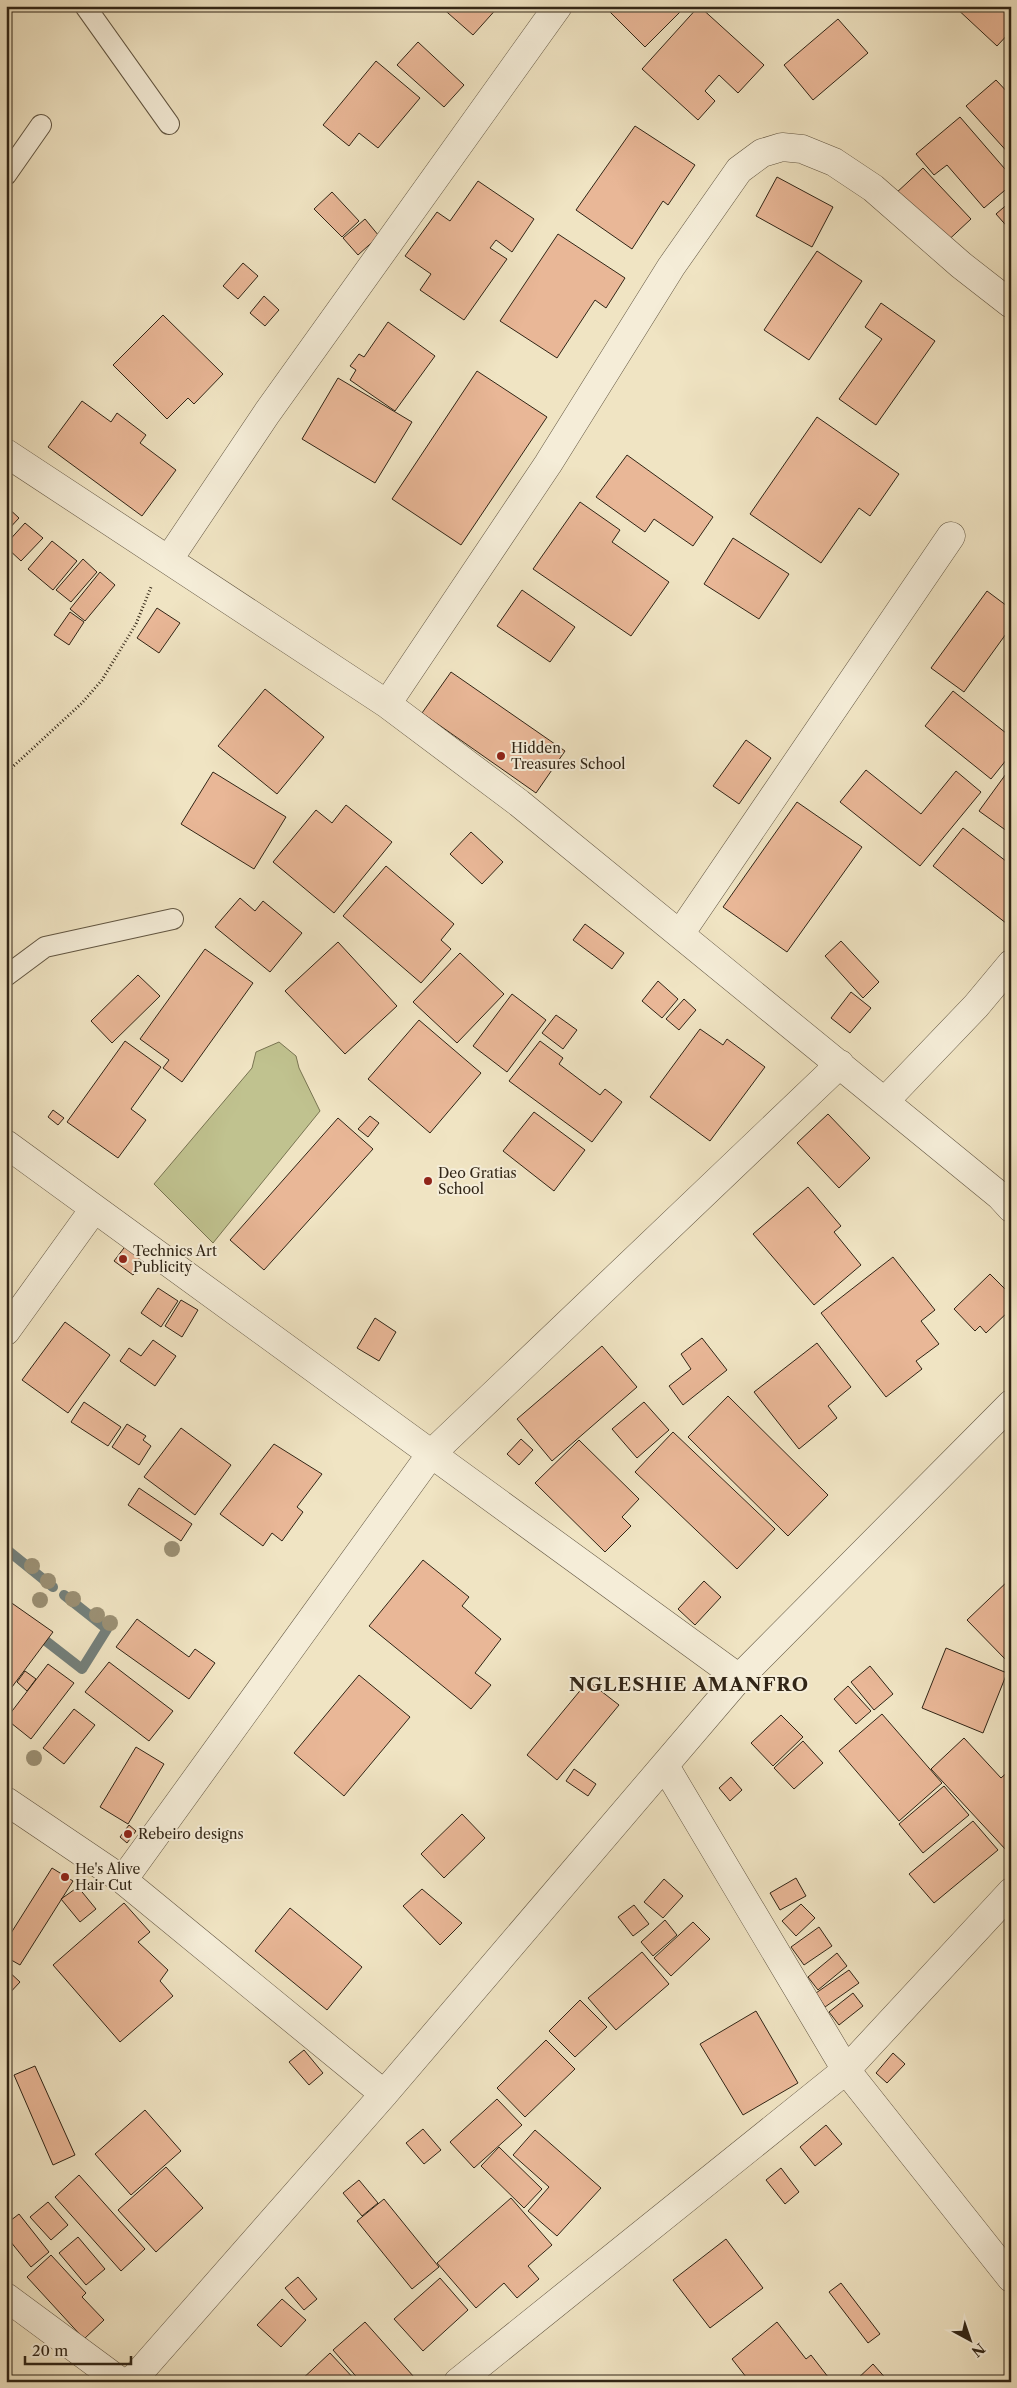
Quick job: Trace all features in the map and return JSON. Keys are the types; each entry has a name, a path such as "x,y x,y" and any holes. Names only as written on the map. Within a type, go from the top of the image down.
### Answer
{"street":[{"path":"169,559 283,390 558,6"},
{"path":"387,704 548,464 671,267 739,170 762,153 782,147 802,149 834,162 873,188 961,266 1011,304"},
{"path":"6,453 387,704 519,803 885,1101 1000,1196 1011,1208"},
{"path":"680,934 951,536"},
{"path":"885,1101 976,1006 1011,964"},
{"path":"124,1880 431,1454 840,1064"},
{"path":"6,1144 739,1678"},
{"path":"6,1330 94,1209"},
{"path":"131,2382 384,2094 739,1678 1011,1404"},
{"path":"665,1766 846,2070 1011,2278"},
{"path":"6,1801 124,1880 384,2094"},
{"path":"458,2382 846,2070 1011,1892"},
{"path":"6,2297 122,2382"}],"lane":[{"path":"86,6 169,124"},
{"path":"6,175 41,125"},
{"path":"6,976 45,947 173,919"}],"path":[{"path":"6,773 82,703 102,680 136,624 149,592 169,559"}],"green space":[{"path":"279,1042 296,1056 299,1068 320,1111 213,1243 154,1184 252,1068 256,1052"}],"building":[{"path":"440,6 499,6 473,35"},
{"path":"604,6 676,6 681,11 645,47"},
{"path":"699,6 764,65 738,93 719,75 705,91 715,101 698,120 642,69"},
{"path":"954,6 1011,6 1011,31 997,46"},
{"path":"838,19 868,53 813,100 784,65"},
{"path":"418,42 464,85 444,107 397,65"},
{"path":"376,61 420,98 378,148 359,133 349,146 323,125"},
{"path":"996,80 1011,96 1011,156 966,106"},
{"path":"960,117 1011,176 1011,185 984,208 947,165 934,175 916,154"},
{"path":"635,126 695,165 668,205 663,201 632,249 576,210"},
{"path":"923,168 971,219 942,246 895,194"},
{"path":"777,177 833,207 812,247 756,216"},
{"path":"478,181 534,219 512,252 496,240 490,248 507,259 464,320 420,290 431,274 405,256 437,212 450,221"},
{"path":"332,192 359,221 342,237 314,209"},
{"path":"1011,201 1011,231 996,214"},
{"path":"365,219 379,236 358,255 343,238"},
{"path":"558,234 625,278 606,308 595,300 557,358 500,321"},
{"path":"817,251 862,281 809,360 764,330"},
{"path":"243,263 258,276 238,299 223,286"},
{"path":"264,296 279,310 265,326 250,313"},
{"path":"881,303 935,341 876,425 839,399 882,339 865,327"},
{"path":"163,315 223,374 194,404 188,398 167,419 113,365"},
{"path":"388,322 435,356 395,411 350,380 356,370 350,366 359,354 364,357"},
{"path":"477,371 547,417 461,545 392,499"},
{"path":"338,378 412,422 375,483 302,439"},
{"path":"82,401 111,422 117,413 146,435 140,443 176,470 142,516 48,447"},
{"path":"817,417 899,474 870,516 859,508 821,563 750,514"},
{"path":"627,455 713,517 693,546 654,519 645,532 596,497"},
{"path":"580,502 620,530 612,542 669,582 631,636 533,569"},
{"path":"6,506 19,518 6,532"},
{"path":"25,523 43,538 21,561 6,547 6,544"},
{"path":"733,538 789,574 759,619 704,584"},
{"path":"52,541 77,561 53,590 28,569"},
{"path":"83,559 97,572 71,602 56,590"},
{"path":"100,572 115,585 85,621 70,609"},
{"path":"522,590 575,627 550,662 497,626"},
{"path":"987,591 1011,609 1011,627 964,692 931,668"},
{"path":"157,608 180,623 159,653 137,638"},
{"path":"70,612 84,622 69,645 54,635"},
{"path":"451,672 565,751 536,793 422,713"},
{"path":"265,689 324,737 277,794 218,746"},
{"path":"953,691 1011,737 1011,754 991,779 925,726"},
{"path":"746,740 771,758 739,804 713,786"},
{"path":"1011,767 1011,834 979,811"},
{"path":"866,770 921,814 956,771 981,792 920,866 840,802"},
{"path":"213,772 286,817 254,869 181,824"},
{"path":"797,802 862,847 787,952 723,907"},
{"path":"346,805 392,842 334,913 273,862 316,810 332,823"},
{"path":"963,828 1011,865 1011,927 933,866"},
{"path":"471,832 503,862 482,884 450,854"},
{"path":"386,866 454,924 441,940 451,949 421,983 343,916"},
{"path":"240,898 255,911 263,901 302,933 270,972 215,927"},
{"path":"585,924 624,953 612,969 573,940"},
{"path":"841,941 879,982 863,998 825,956"},
{"path":"338,942 397,1006 345,1054 285,991"},
{"path":"205,949 253,983 182,1082 163,1068 169,1060 140,1039"},
{"path":"460,953 504,994 457,1043 413,1002"},
{"path":"138,975 160,996 112,1043 91,1021"},
{"path":"658,981 678,999 662,1018 642,1001"},
{"path":"851,992 871,1008 850,1033 831,1018"},
{"path":"512,994 546,1020 507,1072 473,1046"},
{"path":"684,999 696,1010 679,1030 666,1019"},
{"path":"556,1015 577,1030 563,1049 542,1033"},
{"path":"419,1020 481,1073 430,1133 368,1079"},
{"path":"700,1029 723,1045 727,1039 765,1067 710,1141 650,1097"},
{"path":"125,1041 161,1067 131,1109 146,1120 118,1158 67,1122"},
{"path":"540,1041 563,1058 559,1064 600,1095 605,1089 622,1102 592,1142 509,1081"},
{"path":"53,1110 64,1118 58,1125 48,1117"},
{"path":"534,1112 585,1150 554,1191 503,1151"},
{"path":"828,1114 870,1158 839,1188 797,1143"},
{"path":"370,1116 379,1123 368,1137 358,1129"},
{"path":"338,1118 373,1149 264,1270 230,1240"},
{"path":"808,1187 841,1226 834,1232 861,1265 814,1305 753,1234"},
{"path":"127,1244 146,1258 133,1275 114,1261"},
{"path":"893,1257 935,1310 921,1321 939,1344 916,1361 922,1369 886,1397 821,1313"},
{"path":"990,1274 1011,1295 1011,1309 986,1333 980,1326 975,1331 954,1309"},
{"path":"158,1288 178,1301 161,1327 141,1313"},
{"path":"181,1300 198,1310 182,1337 165,1326"},
{"path":"375,1318 396,1332 379,1361 357,1348"},
{"path":"65,1322 110,1355 68,1413 22,1380"},
{"path":"702,1338 727,1370 683,1405 669,1386 691,1369 681,1354"},
{"path":"153,1340 176,1356 155,1386 120,1361 129,1348 141,1356"},
{"path":"817,1343 851,1387 828,1406 837,1418 799,1449 754,1392"},
{"path":"602,1346 637,1387 552,1461 517,1419"},
{"path":"728,1396 828,1495 788,1536 688,1437"},
{"path":"84,1402 121,1427 108,1446 71,1422"},
{"path":"644,1402 669,1430 637,1458 612,1429"},
{"path":"127,1424 146,1436 143,1440 151,1446 139,1465 112,1447"},
{"path":"181,1428 231,1465 195,1515 144,1477"},
{"path":"673,1432 775,1529 737,1569 635,1472"},
{"path":"521,1439 533,1450 519,1465 507,1454"},
{"path":"579,1440 639,1499 622,1517 631,1526 605,1552 535,1483"},
{"path":"274,1444 322,1474 297,1507 303,1512 282,1541 272,1533 263,1546 220,1514"},
{"path":"139,1488 192,1524 181,1541 128,1505"},
{"path":"423,1560 469,1597 462,1606 501,1639 475,1673 491,1685 471,1709 369,1626"},
{"path":"1011,1578 1011,1654 1006,1660 967,1620"},
{"path":"704,1581 721,1597 695,1625 678,1609"},
{"path":"6,1599 53,1632 6,1695"},
{"path":"137,1619 189,1657 195,1649 215,1663 189,1699 116,1647"},
{"path":"946,1648 1007,1673 983,1733 922,1708"},
{"path":"109,1662 173,1711 149,1741 85,1692"},
{"path":"48,1664 74,1683 31,1739 6,1719"},
{"path":"870,1666 893,1694 874,1710 851,1682"},
{"path":"25,1671 36,1679 27,1691 17,1682"},
{"path":"359,1675 410,1717 344,1796 294,1753"},
{"path":"588,1681 619,1705 557,1780 527,1755"},
{"path":"848,1686 871,1711 856,1724 834,1699"},
{"path":"74,1709 95,1725 64,1764 43,1748"},
{"path":"882,1714 942,1783 899,1821 839,1751"},
{"path":"781,1715 803,1737 773,1766 751,1743"},
{"path":"964,1738 1001,1778 1011,1769 1011,1845 1006,1850 931,1769"},
{"path":"803,1741 823,1763 794,1789 774,1768"},
{"path":"136,1747 164,1764 128,1824 100,1807"},
{"path":"574,1769 596,1784 588,1796 566,1781"},
{"path":"731,1777 742,1790 730,1801 719,1788"},
{"path":"944,1786 969,1815 923,1853 899,1824"},
{"path":"462,1814 485,1838 444,1878 421,1854"},
{"path":"973,1821 998,1850 934,1903 909,1874"},
{"name":"Rebeiro designs","path":"129,1825 136,1831 127,1843 120,1837"},
{"path":"52,1868 73,1881 20,1965 6,1957 6,1941"},
{"path":"796,1878 806,1896 780,1910 770,1893"},
{"path":"664,1879 683,1896 663,1918 644,1902"},
{"path":"78,1887 96,1909 80,1922 61,1899"},
{"path":"422,1889 462,1923 440,1945 403,1906"},
{"path":"124,1903 150,1932 138,1942 168,1970 160,1981 173,1996 120,2042 53,1965"},
{"path":"801,1904 815,1918 796,1936 782,1921"},
{"path":"634,1905 649,1924 633,1936 618,1917"},
{"path":"290,1908 362,1967 327,2010 255,1951"},
{"path":"665,1920 677,1935 653,1956 641,1942"},
{"path":"693,1922 710,1939 671,1976 654,1958"},
{"path":"819,1927 832,1946 804,1965 791,1947"},
{"path":"642,1952 669,1984 616,2030 588,1998"},
{"path":"837,1953 847,1966 818,1990 808,1977"},
{"path":"6,1969 20,1982 6,1997"},
{"path":"849,1970 859,1983 825,2007 816,1993"},
{"path":"853,1993 863,2006 839,2025 829,2012"},
{"path":"580,2000 607,2027 575,2057 549,2031"},
{"path":"756,2011 798,2083 743,2115 700,2044"},
{"path":"546,2040 575,2069 525,2117 497,2088"},
{"path":"304,2050 323,2073 309,2085 289,2062"},
{"path":"893,2053 905,2064 887,2083 876,2073"},
{"path":"35,2066 75,2155 53,2165 14,2075"},
{"path":"497,2099 522,2125 474,2168 450,2142"},
{"path":"145,2110 181,2151 131,2195 95,2154"},
{"path":"826,2125 842,2144 815,2166 800,2147"},
{"path":"423,2129 441,2150 424,2164 406,2143"},
{"path":"535,2130 601,2188 557,2236 528,2211 549,2187 513,2155"},
{"path":"499,2147 542,2189 524,2208 481,2166"},
{"path":"166,2167 203,2208 156,2252 118,2210"},
{"path":"781,2168 799,2192 785,2204 766,2180"},
{"path":"79,2175 145,2249 121,2271 55,2197"},
{"path":"359,2180 378,2203 362,2216 343,2193"},
{"path":"511,2198 552,2245 528,2266 539,2279 517,2298 504,2283 476,2308 437,2263"},
{"path":"384,2199 439,2267 412,2289 357,2221"},
{"path":"48,2202 68,2225 51,2240 30,2217"},
{"path":"19,2214 49,2252 31,2267 6,2236 6,2224"},
{"path":"78,2237 105,2269 86,2285 59,2253"},
{"path":"726,2239 763,2288 710,2328 673,2280"},
{"path":"51,2255 86,2293 82,2297 104,2320 84,2339 27,2277"},
{"path":"298,2277 317,2299 304,2310 285,2288"},
{"path":"440,2278 468,2310 423,2351 394,2319"},
{"path":"841,2283 880,2334 868,2343 829,2292"},
{"path":"282,2299 306,2320 281,2347 257,2325"},
{"path":"365,2322 414,2377 408,2382 361,2382 333,2350"},
{"path":"777,2322 806,2359 811,2355 832,2382 750,2382 732,2359"},
{"path":"330,2353 357,2382 299,2382"},
{"path":"873,2364 889,2382 854,2382"}],"waterway":[{"path":"6,1549 53,1587"},
{"path":"46,1641 82,1669 107,1629 64,1595"}],"place":[{"name":"Hidden Treasures School","path":"501,756"},
{"name":"Deo Gratias School","path":"428,1181"},
{"name":"Technics Art Publicity","path":"123,1259"},
{"name":"Rebeiro designs","path":"128,1834"},
{"name":"He's Alive Hair Cut","path":"65,1877"}],"district":[{"name":"NGLESHIE AMANFRO","path":"689,1684"}]}
